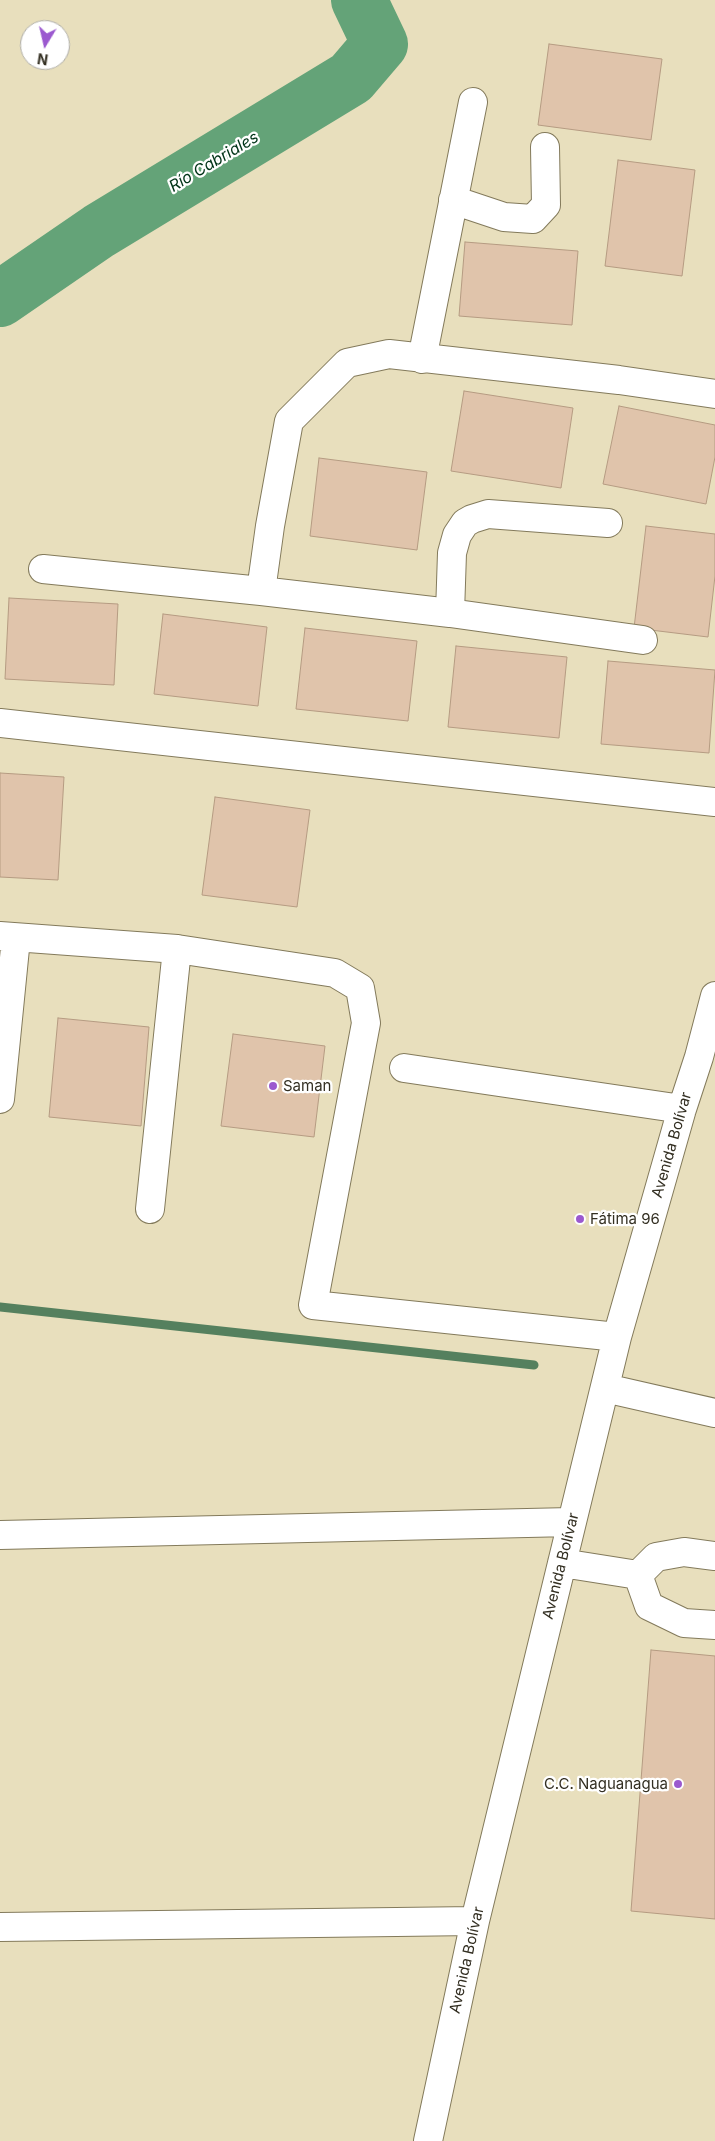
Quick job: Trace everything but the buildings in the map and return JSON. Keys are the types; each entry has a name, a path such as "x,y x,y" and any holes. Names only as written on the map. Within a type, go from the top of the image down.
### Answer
{"street":[{"path":"422,359 472,102"},
{"path":"454,200 504,217 533,219 546,205 545,147"},
{"path":"261,591 288,421 347,363 389,354 619,380 715,394"},
{"path":"450,613 452,553 457,535 465,523 472,519 488,514 608,523"},
{"path":"43,569 261,591 450,613 643,640"},
{"path":"0,723 715,802"},
{"path":"0,1099 8,937 177,950 335,973 360,988 366,1023 313,1305 617,1337"},
{"path":"150,1209 177,950"},
{"name":"Avenida Bolívar","path":"428,2141 476,1921 617,1337 682,1109 707,1059 715,996"},
{"path":"404,1068 682,1109"},
{"path":"606,1388 715,1413"},
{"path":"0,1536 571,1522"},
{"path":"638,1574 656,1557 684,1552 715,1556"},
{"path":"562,1563 638,1574"},
{"path":"638,1574 649,1606 684,1623 715,1625"},
{"path":"0,1927 476,1921"}],"waterway":[{"name":"Río Cabriales","path":"0,299 99,231 351,78 380,44 359,0"},
{"path":"0,1307 534,1365"}],"place":[{"name":"Saman","path":"273,1086"},
{"name":"Fátima 96","path":"580,1219"},
{"name":"C.C. Naguanagua","path":"678,1784"}]}
